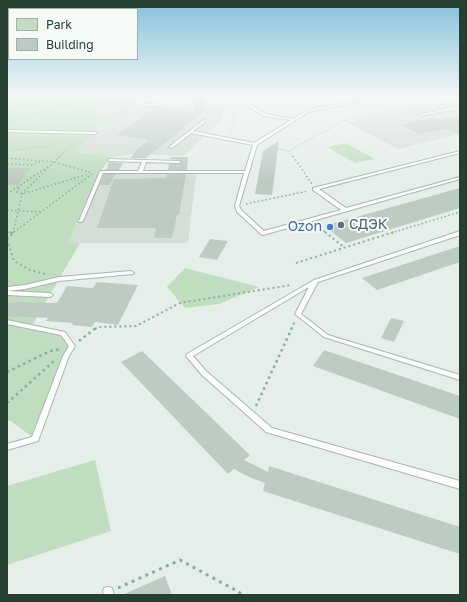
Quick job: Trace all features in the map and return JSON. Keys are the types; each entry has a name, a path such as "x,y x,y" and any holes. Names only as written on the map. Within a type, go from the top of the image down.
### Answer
{"lane":[{"path":"171,146 200,124"},
{"path":"287,124 255,144 236,206 239,211 263,233 460,178"},
{"path":"7,131 95,133"},
{"path":"190,132 255,144"},
{"path":"315,189 460,152"},
{"path":"110,160 179,162"},
{"path":"140,172 145,161"},
{"path":"81,221 101,173 246,172"},
{"path":"315,189 345,210"},
{"path":"460,233 316,281 190,356 204,373 269,430 460,485"},
{"path":"7,288 59,279 131,273"},
{"path":"316,281 298,314 326,336 460,378"},
{"path":"7,293 50,295"},
{"path":"7,322 63,333 72,346 66,356 35,439 7,447"}],"path":[{"path":"13,233 22,194 84,133 87,124"},
{"path":"225,138 234,124"},
{"path":"276,149 289,151 337,124"},
{"path":"7,151 50,146"},
{"path":"236,206 315,189 289,151"},
{"path":"7,158 54,162 92,173 101,173"},
{"path":"7,164 31,165 42,161"},
{"path":"7,194 19,188 54,162"},
{"path":"19,188 17,192 22,194 92,173"},
{"path":"59,279 17,264 11,256 7,239 92,173"},
{"path":"7,210 40,212"},
{"path":"296,263 460,212"},
{"path":"316,226 346,248"},
{"path":"7,232 13,233"},
{"path":"7,372 50,351 72,346 98,327 136,326 180,303 294,285"},
{"path":"252,415 298,314"},
{"path":"7,403 55,360 66,356"},
{"path":"108,594 180,560 240,592 241,595"}],"shaded area":[{"path":"96,124 217,124 184,156 134,154 112,157 74,152 95,133"},
{"path":"350,124 460,124 460,134 398,149"},
{"path":"98,174 196,174 188,243 68,243"}],"green space":[{"path":"7,124 97,124 95,133 75,152 112,157 98,174 68,243 80,243 31,327 63,333 72,346 35,439 11,421 7,421"},
{"path":"346,143 375,159 355,163 327,147"},
{"path":"185,268 259,287 219,304 185,308 167,287"},
{"path":"95,460 111,531 7,565 7,486"}],"building":[{"path":"133,124 188,124 146,158 131,158 136,150 149,140 117,135"},
{"path":"460,124 460,134 448,129 418,134 402,125"},
{"path":"279,141 272,195 255,194 263,151"},
{"path":"171,157 188,157 187,170 168,170 169,164 182,163 180,160 170,159"},
{"path":"109,162 123,163 119,170 106,170"},
{"path":"7,168 30,168 18,185 7,185"},
{"path":"104,174 116,174 110,185 100,185"},
{"path":"167,174 186,174 179,215 177,215 172,238 154,238 156,228 97,228 114,179 166,178"},
{"path":"460,188 460,208 346,243 324,226"},
{"path":"210,239 228,241 217,260 199,257"},
{"path":"460,246 460,262 377,290 362,278"},
{"path":"97,282 138,285 118,325 95,322 92,327 72,325 73,323 46,321 48,318 7,316 7,302 57,303 67,286 93,288"},
{"path":"391,318 404,321 394,342 381,338"},
{"path":"324,350 460,396 460,419 313,366"},
{"path":"142,351 250,455 244,460 268,472 269,466 460,527 460,554 263,491 265,483 234,469 228,474 121,362"},
{"path":"165,576 172,595 122,595"}],"place":[{"name":"СДЭК","path":"341,225"},
{"name":"Ozon","path":"330,227"}]}
